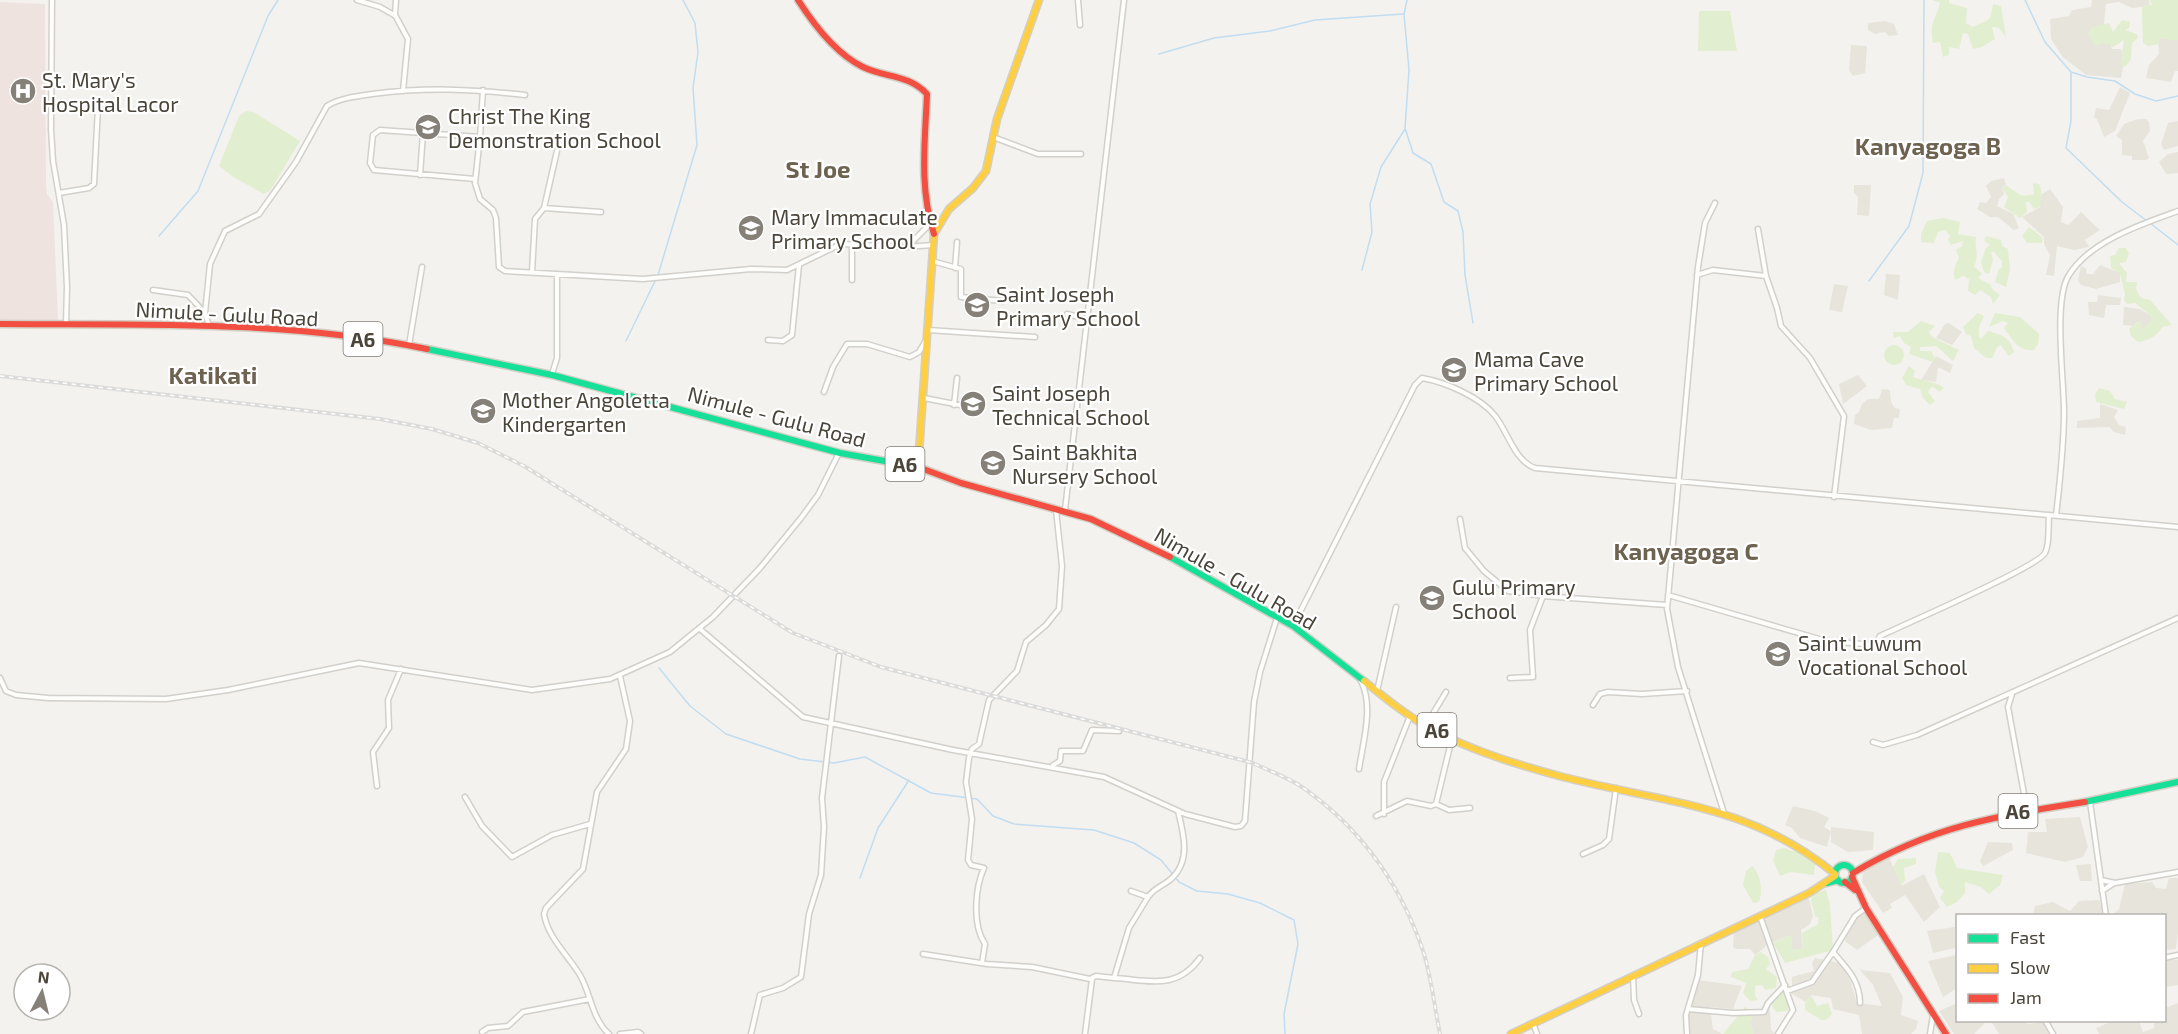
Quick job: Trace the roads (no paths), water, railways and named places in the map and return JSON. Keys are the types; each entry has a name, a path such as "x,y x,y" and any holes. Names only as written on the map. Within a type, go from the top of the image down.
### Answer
{"main road":[{"path":"798,0 828,37 856,63 867,68 910,78 927,94 923,168 934,234 918,466"},
{"path":"934,234 949,209 973,188 986,171 993,137 1039,0"},
{"name":"Nimule - Gulu Road","path":"0,324 209,326 295,331 409,345 552,375 840,453 918,466 961,483 1091,519 1157,550 1293,626 1410,716 1452,737 1526,766 1724,813 1768,831 1820,859 1840,866"},
{"name":"A6","path":"1839,878 1939,830 2027,810 2142,793 2178,782"},
{"name":"Nimule - Gulu Road","path":"1820,859 1856,891"},
{"path":"1511,1034 1839,878 1840,866"},
{"name":"A6","path":"1840,866 1851,872"},
{"path":"1851,872 1856,891 1946,1034"}],"street":[{"path":"52,0 52,137 67,268 66,324"},
{"path":"357,0 380,7 395,15"},
{"path":"396,0 395,15 408,39 403,91"},
{"path":"1078,0 1080,25"},
{"path":"1065,510 1124,0"},
{"path":"204,313 210,264 225,231 259,214 296,162 327,106 346,99 443,87 525,95"},
{"path":"483,90 475,178 477,193 493,210 496,218 499,267 505,271 643,279 752,269 786,270 835,244 906,247 933,245"},
{"path":"59,193 89,188 94,184 98,107"},
{"path":"475,178 374,170 370,167 371,146 377,131 480,137"},
{"path":"420,175 423,133"},
{"path":"993,137 1038,154 1081,154"},
{"path":"532,272 535,219 544,208 557,151"},
{"path":"1715,203 1705,223 1697,275 1667,605 1673,643 1724,813"},
{"path":"544,208 601,212"},
{"path":"2056,516 2064,410 2060,340 2067,277 2090,253 2106,243 2178,211"},
{"path":"906,247 931,224"},
{"path":"1758,229 1766,276 1778,308 1780,326 1810,358 1844,416 1834,497"},
{"path":"955,268 957,242"},
{"path":"852,244 852,280"},
{"path":"932,261 962,269 961,297 1003,301"},
{"path":"768,340 783,341 792,335 799,265"},
{"path":"409,345 422,267"},
{"path":"1697,275 1713,270 1766,276"},
{"path":"552,375 557,358 557,274"},
{"path":"153,291 188,295 204,313 209,326"},
{"path":"1067,314 1087,319"},
{"path":"927,330 1035,337"},
{"path":"824,392 833,367 847,344 867,344 910,357 919,352 926,340"},
{"path":"954,405 957,378"},
{"path":"1293,626 1372,466 1415,385 1422,378 1454,389 1485,405 1495,416 1518,452 1532,467 1677,479 1834,497 1851,496 2178,527"},
{"path":"924,398 965,406"},
{"path":"0,678 6,691 27,697 156,700 220,691 351,664 402,669 489,686 531,690 620,676 657,660 700,629 760,568 801,518 818,495 840,453"},
{"path":"982,963 985,944 980,936 976,912 977,887 984,868 972,866 968,860 972,819 966,782 972,749 979,744 990,698 1017,671 1026,642 1046,625 1059,609 1062,566 1056,508"},
{"path":"1668,596 1826,641 1875,645 1880,636 2010,575 2040,558 2046,551 2049,516"},
{"path":"1460,519 1465,548 1484,571 1511,593 1667,605"},
{"path":"1509,678 1533,677 1530,630 1543,596"},
{"path":"1377,691 1396,607"},
{"path":"700,629 797,713 832,724 971,753 1114,779 1178,811 1235,827 1244,824 1254,702 1260,672 1278,617"},
{"path":"1873,742 1883,745 1904,740 1997,700 2094,653 2178,618"},
{"path":"751,1034 760,995 783,988 801,977 809,914 821,875 824,827 822,798 839,656"},
{"path":"377,786 373,752 389,728 387,700 402,669"},
{"path":"1358,674 1365,691 1366,711 1359,769"},
{"path":"609,1034 601,1027 581,976 560,949 544,914 546,908 583,869 587,859 590,824 597,792 626,749 630,721 620,676"},
{"path":"1593,705 1600,694 1608,692 1641,694 1687,691"},
{"path":"1426,725 1446,692"},
{"path":"2012,693 2008,707 2027,810"},
{"path":"1997,700 2008,707"},
{"path":"1384,814 1382,797 1385,776 1410,716"},
{"path":"1050,766 1060,761 1061,751 1083,751 1092,730 1119,731"},
{"path":"1436,804 1452,737"},
{"path":"1583,854 1609,839 1616,788"},
{"path":"465,796 482,826 512,857 552,835 590,824"},
{"path":"1376,816 1407,801 1431,806 1436,804 1449,810 1470,808"},
{"path":"2090,802 2106,914"},
{"path":"1114,978 1129,928 1154,889 1172,878 1181,867 1184,844 1178,811"},
{"path":"2101,880 2115,883 2178,872"},
{"path":"2103,891 2115,883"},
{"path":"1131,891 1148,897"},
{"path":"1787,991 1812,982 1855,916 1866,908"},
{"path":"1759,915 1792,1010 1778,1034"},
{"path":"1687,1034 1688,1009 1698,975 1701,943"},
{"path":"1833,952 1852,974 1859,989 1860,1003"},
{"path":"923,954 982,963 1032,967 1092,979 1096,976 1167,983 1192,968 1200,957"},
{"path":"1633,976 1634,1000 1639,1014"},
{"path":"1085,1034 1092,979"},
{"path":"1688,1009 1733,1013 1764,1012 1768,1003 1785,985"},
{"path":"482,1032 488,1028 508,1026 523,1012 590,999"},
{"path":"1930,1034 1933,1014"},
{"path":"1533,1023 1537,1034"},
{"path":"620,1034 638,1032 641,1034"}],"waterway":[{"path":"159,236 198,191 268,16 278,0"},
{"path":"658,275 697,145 693,88 698,52 695,23 683,0"},
{"path":"1407,0 1404,14 1409,70 1405,128 1413,153 1431,164 1444,202 1458,211 1463,232 1465,275 1473,323"},
{"path":"1869,281 1909,226 1923,173 1924,0"},
{"path":"2025,0 2045,42 2071,72 2115,81 2135,94 2156,101 2178,96"},
{"path":"1159,54 1214,38 1270,31 1315,20 1403,14"},
{"path":"2071,72 2071,121 2066,148 2122,202 2147,221"},
{"path":"1362,270 1372,232 1370,204 1381,167 1405,129"},
{"path":"2150,223 2178,245"},
{"path":"626,341 656,279"},
{"path":"659,668 690,706 726,734 800,759 834,763 865,757 931,793 977,799 993,816 1014,824 1094,830 1134,843 1161,860 1179,882 1197,891 1228,894 1260,903 1294,920 1298,944 1284,1014 1285,1034"},
{"path":"860,878 878,828 909,780"}],"railway":[{"path":"0,376 380,419 432,429 478,443 524,466 793,633 881,667 1253,763 1278,774 1302,787 1341,819 1358,837 1388,877 1412,921 1421,945 1430,977 1440,1034"}],"place":[{"name":"St. Mary's Hospital Lacor","path":"23,91"},
{"name":"Christ The King Demonstration School","path":"428,127"},
{"name":"Mary Immaculate Primary School","path":"751,228"},
{"name":"Saint Joseph Primary School","path":"977,305"},
{"name":"Mama Cave Primary School","path":"1454,370"},
{"name":"Saint Joseph Technical School","path":"973,404"},
{"name":"Mother Angoletta Kindergarten","path":"483,411"},
{"name":"Saint Bakhita Nursery School","path":"993,463"},
{"name":"Gulu Primary School","path":"1432,598"},
{"name":"Saint Luwum Vocational School","path":"1778,654"}],"district":[{"name":"Kanyagoga B","path":"1928,145"},
{"name":"St Joe","path":"818,168"},
{"name":"Katikati","path":"213,374"},
{"name":"Kanyagoga C","path":"1686,550"}]}
